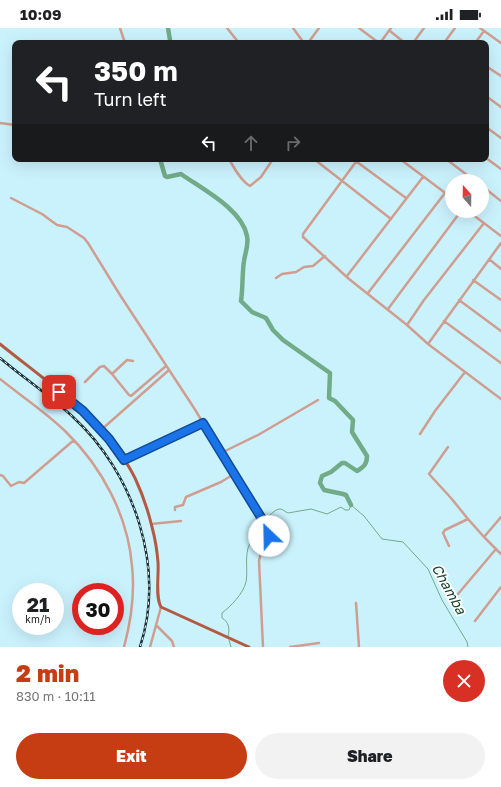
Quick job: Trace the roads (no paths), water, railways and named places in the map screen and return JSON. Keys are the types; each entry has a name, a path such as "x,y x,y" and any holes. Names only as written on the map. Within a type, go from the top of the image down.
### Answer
{"main road":[{"path":"0,344 83,411 101,430 124,460 135,478 151,524 159,572 158,603 161,607 249,647"}],"street":[{"path":"120,28 124,40"},
{"path":"227,28 237,40"},
{"path":"293,28 302,40"},
{"path":"310,40 319,28"},
{"path":"359,28 375,40"},
{"path":"414,40 424,28"},
{"path":"446,40 455,28"},
{"path":"480,28 501,43"},
{"path":"382,40 391,29 402,40"},
{"path":"477,40 484,31"},
{"path":"489,68 501,76"},
{"path":"489,98 501,107"},
{"path":"0,123 12,125"},
{"path":"489,128 501,138"},
{"path":"489,160 501,170"},
{"path":"231,162 239,175 247,185 250,186 261,177 271,162"},
{"path":"318,162 392,218"},
{"path":"356,162 303,235 304,238 347,276 408,325 428,344 501,399"},
{"path":"360,162 406,198"},
{"path":"368,293 445,193 404,162"},
{"path":"450,162 466,174"},
{"path":"347,276 423,177"},
{"path":"489,192 501,201"},
{"path":"10,198 42,214 57,225 67,227 84,238 203,423 267,527 269,536 261,552 259,561 263,647"},
{"path":"388,309 456,218"},
{"path":"477,218 501,236"},
{"path":"408,325 424,300 484,223"},
{"path":"428,344 501,243"},
{"path":"276,278 282,274 296,272 304,267 313,266 325,256"},
{"path":"489,259 501,269"},
{"path":"473,280 501,300"},
{"path":"459,300 501,331"},
{"path":"444,320 501,363"},
{"path":"112,374 127,360 133,361"},
{"path":"85,382 102,366 104,366 131,396 166,366"},
{"path":"101,430 169,370"},
{"path":"420,434 435,411 465,372"},
{"path":"0,379 64,430 85,452 99,471 119,512 133,567 132,608 124,647"},
{"path":"221,453 258,436 318,400"},
{"path":"124,460 203,423"},
{"path":"0,475 3,476 11,486 19,482 24,483 74,440"},
{"path":"448,447 429,474 484,537 501,554"},
{"path":"175,510 175,507 183,505 186,497 221,482 234,474"},
{"path":"484,537 501,517"},
{"path":"449,546 444,532 468,519"},
{"path":"151,524 181,521"},
{"path":"458,594 496,549"},
{"path":"475,621 501,587"},
{"path":"498,590 501,593"},
{"path":"356,603 359,647"},
{"path":"150,647 161,607"},
{"path":"157,626 172,641 174,647"},
{"path":"290,647 319,643"}],"waterway":[{"path":"168,28 170,40"},
{"path":"161,162 165,176 167,177 181,174 220,200 238,217 244,226 248,243 243,266 241,301 252,312 266,318 273,330 283,340 330,373 329,398 335,401 353,420 352,432 367,456 367,459 365,465 357,471 345,463 342,463 331,472 322,476 320,483 324,490 346,495 351,505"},
{"name":"Chamba","path":"228,636 228,626 222,618 222,613 242,591 247,578 248,548 266,519 276,510 280,509 288,513 311,509 327,514 341,507 345,510 349,510 351,505 364,516 382,539 403,542 428,569 442,600 467,642 468,647"},
{"path":"229,640 231,647"}],"railway":[{"path":"0,358 73,417 94,440 113,465 128,493 139,523 146,554 149,585 147,616 140,647"}]}
